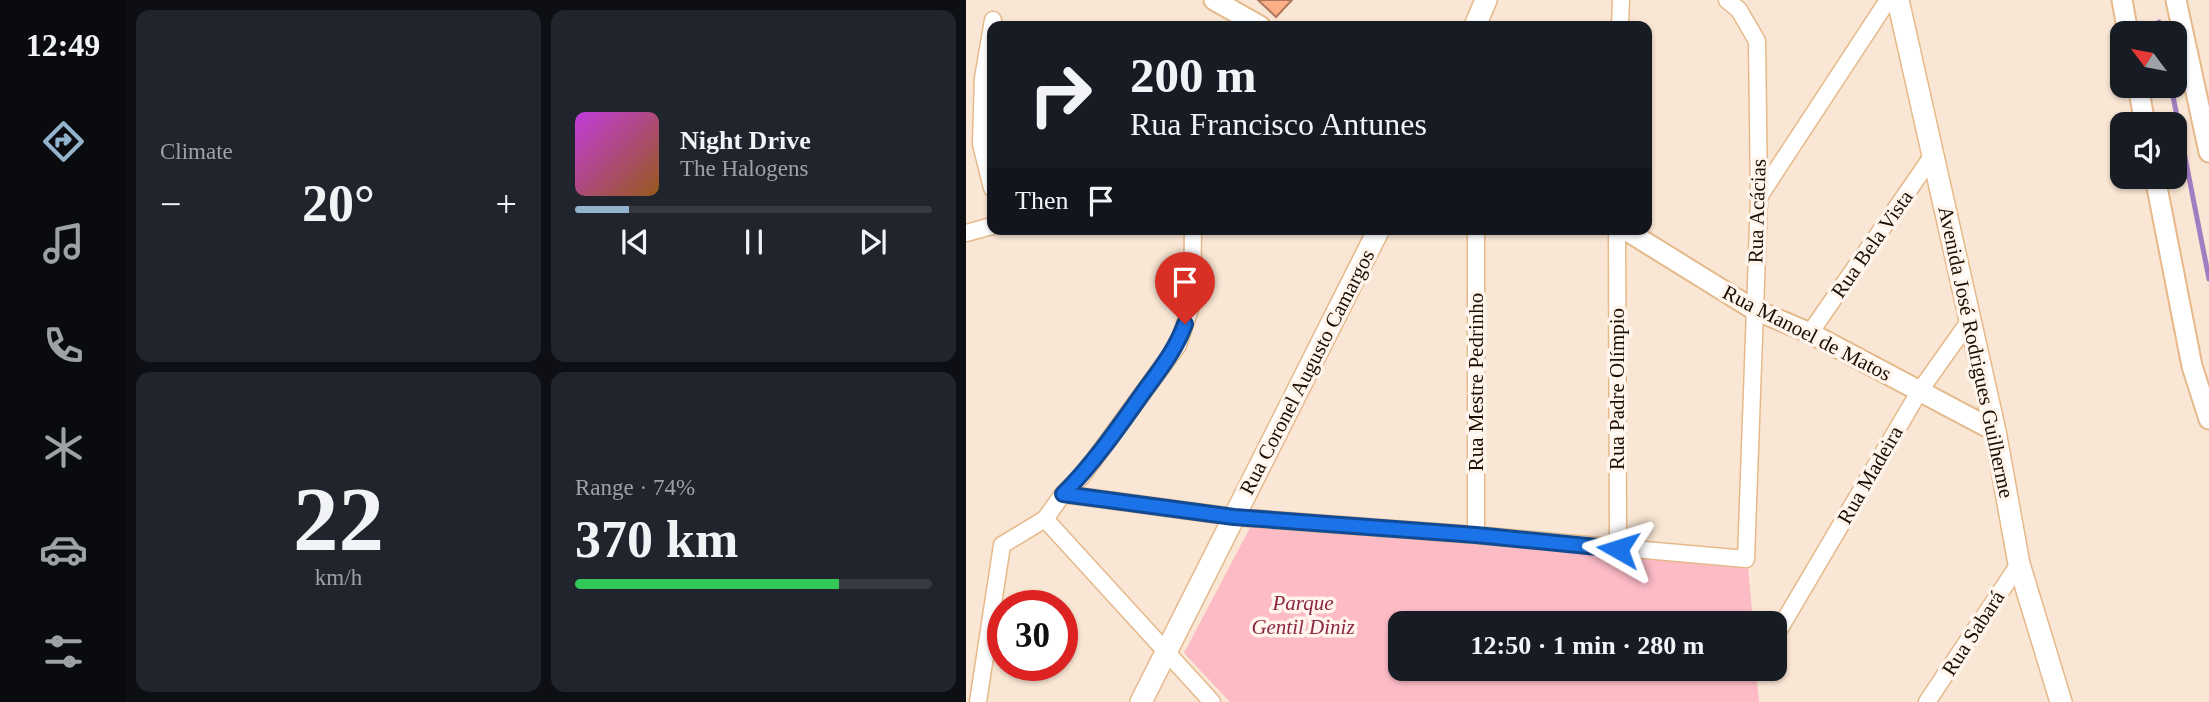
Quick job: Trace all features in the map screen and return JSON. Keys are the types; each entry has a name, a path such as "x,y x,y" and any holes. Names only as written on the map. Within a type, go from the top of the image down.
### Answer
{"main road":[{"name":"Avenida José Rodrigues Guilherme","path":"1898,0 1995,431 2019,564 2061,702"},
{"name":"Rua Coronel Augusto Camargos","path":"1140,702 1376,235"}],"street":[{"path":"1214,0 1248,21"},
{"path":"1620,21 1621,0"},
{"name":"Rua Acácias","path":"1618,549 1746,559 1759,198 1757,41 1739,10 1727,0"},
{"path":"1759,198 1888,0"},
{"path":"2122,0 2126,21"},
{"path":"2176,0 2209,152"},
{"path":"987,55 973,146 987,177"},
{"path":"966,80 983,78"},
{"name":"Rua Bela Vista","path":"1810,333 1933,155"},
{"path":"2157,189 2192,366 2209,419"},
{"path":"966,233 987,227"},
{"path":"978,702 1002,545 1045,519 1063,494 1082,476 1178,345 1192,303 1192,235"},
{"name":"Rua Mestre Pedrinho","path":"1476,235 1476,535"},
{"name":"Rua Padre Olímpio","path":"1617,235 1618,549"},
{"name":"Rua Manoel de Matos","path":"1634,235 1753,309 1810,333 1995,431"},
{"name":"Rua Madeira","path":"1787,616 1919,391 1970,320"},
{"path":"1063,494 1234,517 1476,535 1618,549"},
{"path":"1045,519 1212,702"},
{"name":"Rua Sabará","path":"1927,702 2019,564"}],"green space":[{"name":"Parque Gentil Diniz","path":"1252,524 1748,567 1752,611 1388,611 1388,681 1757,681 1759,702 1230,702 1184,653"}],"building":[{"path":"1258,0 1292,0 1276,17"}],"waterway":[{"path":"2173,98 2209,279"}],"route":[{"path":"1185,324 1178,345 1153,380 1082,476 1063,494 1234,517 1476,535 1618,549"}]}
